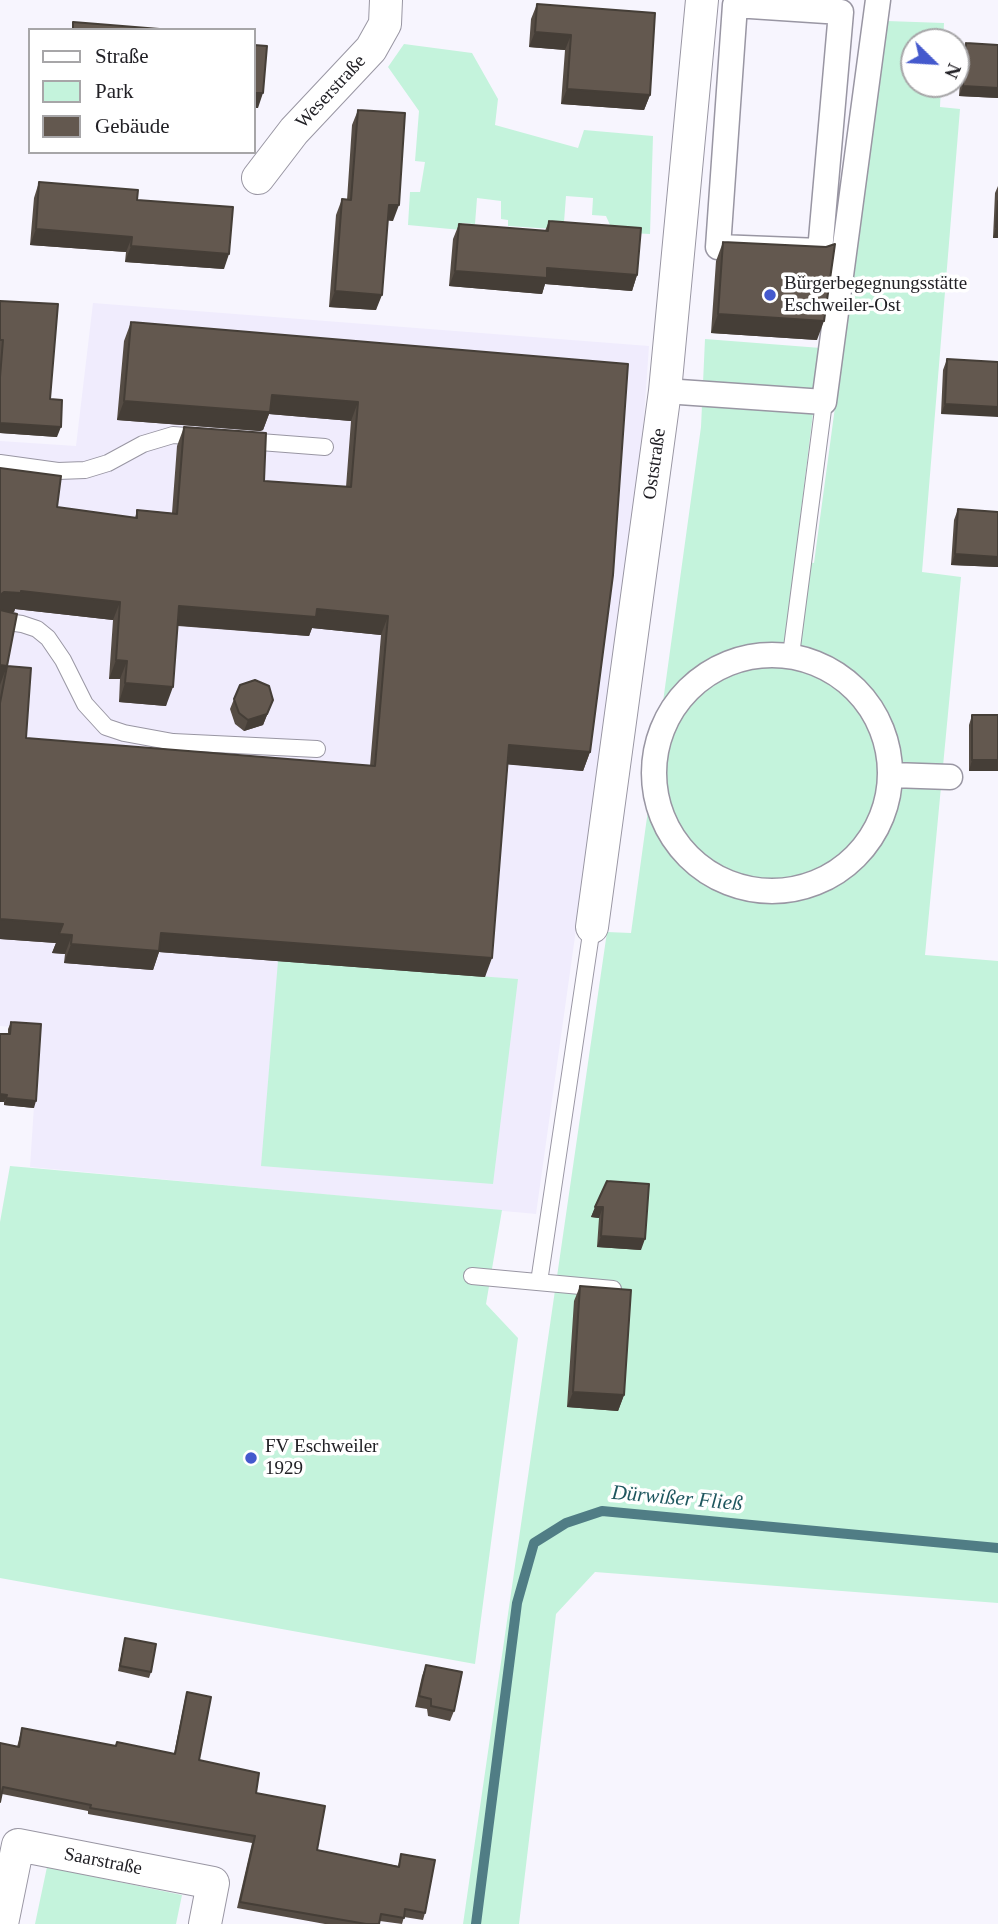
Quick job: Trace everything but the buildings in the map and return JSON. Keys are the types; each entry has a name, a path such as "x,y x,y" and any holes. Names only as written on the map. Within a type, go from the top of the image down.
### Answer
{"street":[{"name":"Weserstraße","path":"258,178 294,131 371,49 385,24 386,0"},
{"name":"Oststraße","path":"592,927 665,391 702,0"},
{"path":"665,391 824,402 878,0"},
{"path":"735,5 841,12 820,251 718,247 720,219 735,5"},
{"path":"682,218 720,219"},
{"path":"822,227 847,229"},
{"path":"750,655 791,655 842,676 865,697 886,736 892,775 886,809 874,835 860,853 840,871 815,884 779,892 735,886 704,871 675,842 655,796 654,754 663,724 676,703 700,677 723,664 750,655"},
{"path":"615,752 654,754"},
{"path":"892,775 950,777"},
{"name":"Saarstraße","path":"2,1915 18,1845 213,1883 205,1924"}],"lane":[{"path":"791,655 824,402"},
{"path":"0,463 58,471 85,470 108,463 142,444 173,435 325,447"},
{"path":"0,621 37,629 48,638 63,660 85,704 106,727 173,742 317,749"},
{"path":"539,1282 592,927"},
{"path":"472,1276 620,1290"}],"shaded area":[{"path":"93,303 649,346 640,474 536,1214 30,1167 39,1029 0,1026 0,441 76,446"}],"green space":[{"path":"887,21 944,23 944,28 900,28 900,98 940,98 940,107 960,109 922,572 961,577 925,955 998,961 998,1603 595,1572 556,1614 519,1924 463,1924 607,932 631,933 701,427 705,339 821,348 795,560 814,563"},
{"path":"404,44 472,53 498,99 495,125 578,148 584,130 653,136 650,234 631,233 622,226 610,225 606,216 592,215 593,198 566,196 564,222 584,224 584,231 508,226 508,220 501,219 501,201 477,198 475,224 462,223 461,230 408,225 410,192 420,192 425,162 415,161 419,111 388,67"},
{"path":"278,961 518,979 493,1184 261,1166"},
{"name":"FV Eschweiler 1929","path":"10,1166 502,1210 486,1304 518,1338 475,1664 0,1578 0,1222"},
{"path":"47,1867 182,1895 176,1924 35,1924"}],"waterway":[{"name":"Dürwißer Fließ","path":"476,1924 517,1603 534,1543 566,1523 602,1511 998,1548"}],"place":[{"name":"Bürgerbegegnungsstätte Eschweiler-Ost","path":"770,295"},
{"name":"FV Eschweiler 1929","path":"251,1458"}]}
